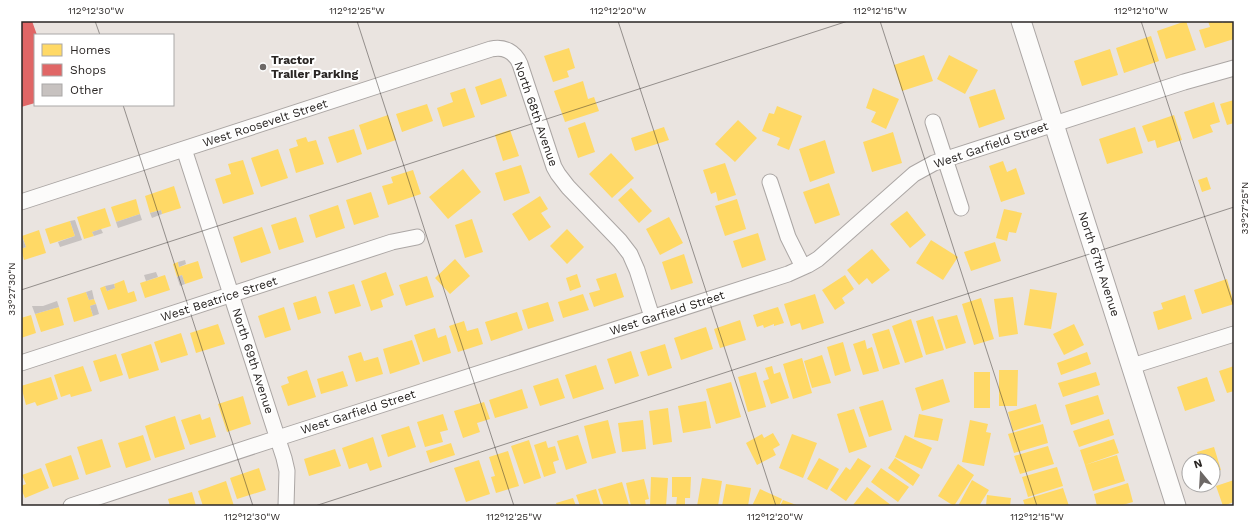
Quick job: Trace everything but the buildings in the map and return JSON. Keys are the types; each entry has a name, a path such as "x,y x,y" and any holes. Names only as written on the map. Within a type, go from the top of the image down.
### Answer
{"main road":[{"name":"North 67th Avenue","path":"1021,21 1176,506"}],"street":[{"name":"West Roosevelt Street","path":"21,202 491,49 497,48 509,51"},
{"name":"North 68th Avenue","path":"509,51 514,54 520,64 556,170 568,188 620,241 630,254 637,270 652,318"},
{"name":"West Garfield Street","path":"71,506 788,274 803,268 818,259 914,174 934,163 1184,82 1234,68"},
{"path":"933,122 961,208"},
{"name":"North 69th Avenue","path":"184,149 284,458 287,471 286,506"},
{"path":"770,182 788,237 803,268"},
{"name":"West Beatrice Street","path":"21,363 392,242 417,236"},
{"path":"1132,366 1234,334"}],"place":[{"name":"Tractor Trailer Parking","path":"263,67"}]}
